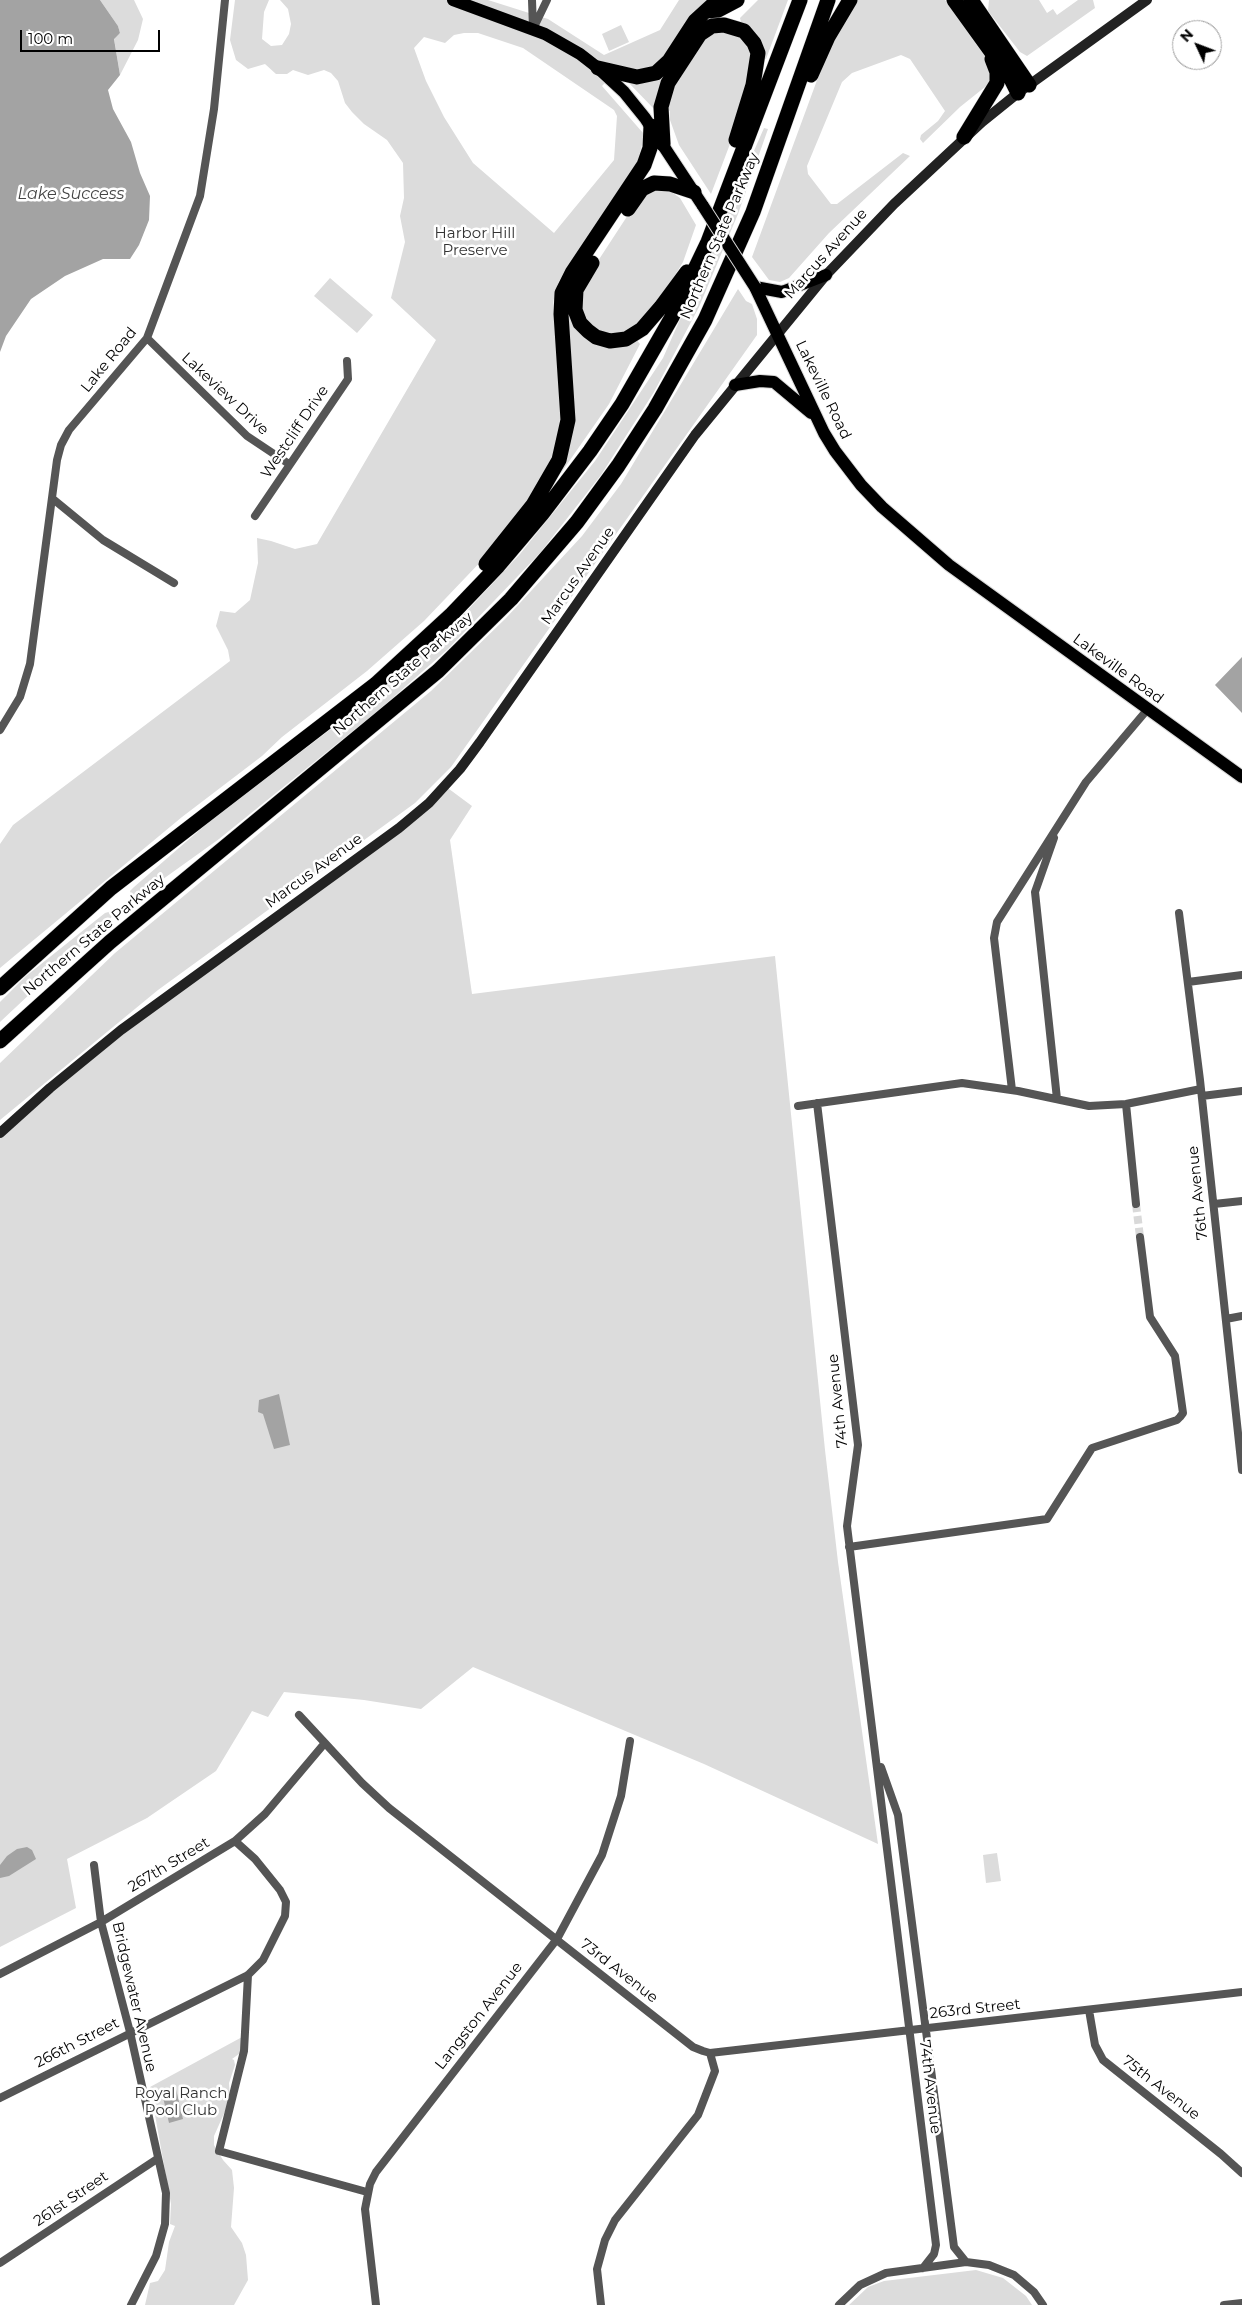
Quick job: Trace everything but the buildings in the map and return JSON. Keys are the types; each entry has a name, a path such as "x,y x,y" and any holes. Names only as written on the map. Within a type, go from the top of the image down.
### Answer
{"highway":[{"path":"598,68 638,77 656,73 666,65 691,26 718,0"},
{"path":"705,11 718,10 738,0"},
{"path":"738,0 737,15 740,29"},
{"name":"Northern State Parkway","path":"0,988 111,888 348,706 427,638 515,546 590,451 622,404 656,347 708,242 800,0"},
{"name":"Northern State Parkway","path":"0,1041 110,942 412,694 481,630 545,561 618,466 673,380 723,281 753,212 828,0"},
{"path":"782,130 834,26 850,0"},
{"path":"954,0 1011,79 1024,89"},
{"path":"971,0 1024,89"},
{"path":"663,144 661,107 663,95 696,38 712,26 724,24 740,29 754,43 758,53 758,65 730,158 721,209"},
{"path":"964,137 993,91 998,79 996,68 983,42"},
{"path":"427,638 533,505 559,460 568,420 561,314 562,293 572,274 644,166 650,148 651,126"},
{"path":"694,192 659,183 650,184 642,189 578,285 574,302 578,319 588,331 605,340 621,340 634,335 646,326 708,242"},
{"path":"0,1050 34,1009"}],"main road":[{"name":"Lakeville Road","path":"453,0 533,29 568,46 598,68 624,92 651,126 755,287 817,418 835,451 861,485 917,539 1147,710 1242,777"},
{"name":"Marcus Avenue","path":"0,1133 108,1040 398,828 438,794 460,769 695,435 826,275 881,217 964,137 1024,89 1147,0"},
{"path":"755,287 782,292 826,275"},
{"path":"735,385 760,381 774,382 782,386 817,418"}],"street":[{"name":"Lake Road","path":"0,730 20,697 30,664 57,460 61,445 70,430 147,338 200,196 214,109 225,0"},
{"path":"532,0 533,29"},
{"path":"533,29 548,0"},
{"name":"Lakeview Drive","path":"147,338 246,436 290,464"},
{"name":"Westcliff Drive","path":"255,516 348,378 347,361"},
{"path":"53,499 103,540 174,583"},
{"path":"1012,1090 994,930 997,922 1086,782 1147,710"},
{"path":"1057,1099 1035,892 1060,822"},
{"name":"76th Avenue","path":"1178,913 1202,1093 1226,1319 1240,1425 1242,1470"},
{"path":"1188,982 1242,976"},
{"path":"798,1106 962,1083 1012,1090 1089,1106 1126,1104 1202,1093 1242,1091"},
{"name":"74th Avenue","path":"817,1103 858,1445 847,1526 936,2245 934,2254 923,2268"},
{"path":"1126,1104 1136,1204"},
{"path":"1214,1204 1242,1201"},
{"path":"850,1547 1046,1520 1092,1448 1180,1418 1183,1413 1175,1356 1150,1317 1140,1237"},
{"path":"1226,1319 1242,1316"},
{"name":"73rd Avenue","path":"299,1715 324,1744 389,1808 693,2047 710,2052"},
{"name":"Langston Avenue","path":"376,2305 365,2209 367,2192 376,2172 557,1939 602,1855 621,1796 630,1741"},
{"name":"267th Street","path":"0,1974 102,1922 235,1841 265,1814 324,1744"},
{"name":"74th Avenue","path":"876,1756 898,1815 954,2247 966,2262"},
{"path":"235,1841 255,1859 280,1890 286,1902 285,1916 263,1960 248,1975 244,2051 219,2151 367,2192"},
{"name":"Bridgewater Avenue","path":"94,1865 102,1922 130,2032 166,2193 165,2224 156,2256 131,2305"},
{"name":"266th Street","path":"0,2098 248,1975"},
{"name":"263rd Street","path":"710,2052 1242,1992"},
{"name":"75th Avenue","path":"1089,2010 1095,2045 1103,2060 1242,2172"},
{"path":"601,2305 597,2269 605,2240 615,2220 702,2107 714,2071 710,2052"},
{"name":"261st Street","path":"0,2263 157,2159"},
{"path":"840,2305 850,2294 870,2279 886,2273 966,2262 989,2264 1014,2275 1034,2292 1043,2305"},
{"path":"1224,2305 1242,2303"}],"green space":[{"path":"100,0 134,0 143,19 138,40 120,75 114,38 120,33 118,26"},
{"name":"Harbor Hill Preserve","path":"235,0 269,0 264,12 262,39 271,46 282,45 289,34 291,24 288,9 280,0 488,0 548,19 604,55 660,30 679,0 707,0 686,21 665,56 654,67 640,72 619,68 602,86 643,133 643,141 637,164 559,281 553,302 561,409 557,446 534,493 487,555 424,621 367,671 282,737 262,756 182,817 0,968 0,844 13,825 230,661 228,650 216,626 220,611 235,613 250,600 258,563 257,538 295,549 317,544 436,340 391,298 405,242 400,216 404,198 403,163 387,140 364,124 352,112 345,103 338,81 331,73 324,70 308,75 293,70 287,74 276,74 265,64 248,69 236,60 230,40","holes":["478,33 523,48 614,110 617,116 614,160 554,233 473,163 444,117 426,81 414,48 424,37 445,43 454,35"]},
{"path":"758,0 788,0 766,59 762,58 752,30 741,22 740,18"},
{"path":"858,0 945,0 991,65 990,83 960,107 923,143 920,139 921,135 938,121 945,111 910,59 901,55 852,73 842,82 807,166 808,174 831,204 837,204 903,153 910,156 829,233 789,278 780,282 769,280 752,257 834,34"},
{"path":"989,0 1039,0 1047,13 1053,9 1057,15 1078,0 1093,0 1095,8 1027,56 1020,52 988,11"},
{"path":"621,25 629,42 609,51 602,34"},
{"path":"718,28 742,37 751,46 753,61 741,115 711,194 679,145 670,120 670,111 665,108 670,88 700,39"},
{"path":"661,74 662,81 658,91 655,110 627,81"},
{"path":"764,128 768,129 738,214 699,307 654,392 601,475 540,553 448,649 380,709 219,839 138,897 132,897 130,891 134,887 210,821 369,700 464,614 520,554 595,461 663,358"},
{"path":"649,188 673,190 673,193 680,198 696,225 683,262 663,295 640,322 616,336 600,334 587,324 580,309 581,287 639,198"},
{"path":"330,278 373,315 357,333 314,296"},
{"path":"738,289 746,301 752,304 757,319 757,335 451,767 415,803 158,990 0,1120 0,1063 115,953 431,691 506,618 582,536 621,484"},
{"path":"568,309 583,336 636,339 640,344 609,404 561,473 559,471"},
{"path":"445,786 472,806 450,840 472,994 775,956 825,1450 838,1562 878,1844 704,1764 473,1667 421,1709 364,1700 284,1692 268,1717 252,1711 216,1771 147,1818 67,1859 76,1908 0,1947 0,1133 33,1102 399,828"},
{"path":"112,911 111,918 0,1022 0,1002 26,976 105,913"},
{"path":"997,1853 1001,1881 986,1883 983,1855"},
{"name":"Royal Ranch Pool Club","path":"244,2036 243,2051 232,2059 235,2065 229,2083 230,2100 214,2136 214,2145 232,2170 234,2188 231,2227 242,2243 246,2255 248,2280 234,2305 145,2305 150,2283 158,2281 165,2270 169,2242 175,2226 170,2224 171,2204 150,2087"},
{"path":"976,2270 1003,2278 1026,2296 1032,2305 849,2305 868,2287 884,2281"}],"water":[{"name":"Lake Success","path":"0,0 100,0 118,26 120,33 114,39 120,75 108,90 113,109 131,142 140,173 150,196 149,220 139,245 130,259 103,259 65,276 31,299 6,336 0,352"},
{"path":"1242,657 1242,713 1215,685"},
{"path":"279,1394 290,1445 274,1449 263,1414 258,1412 259,1400"},
{"path":"27,1847 32,1850 36,1859 9,1876 0,1878 0,1865 7,1856 17,1849"},
{"path":"176,2089 183,2119 169,2123 162,2093"}],"tunnel":[{"path":"1136,1204 1140,1237"}]}
